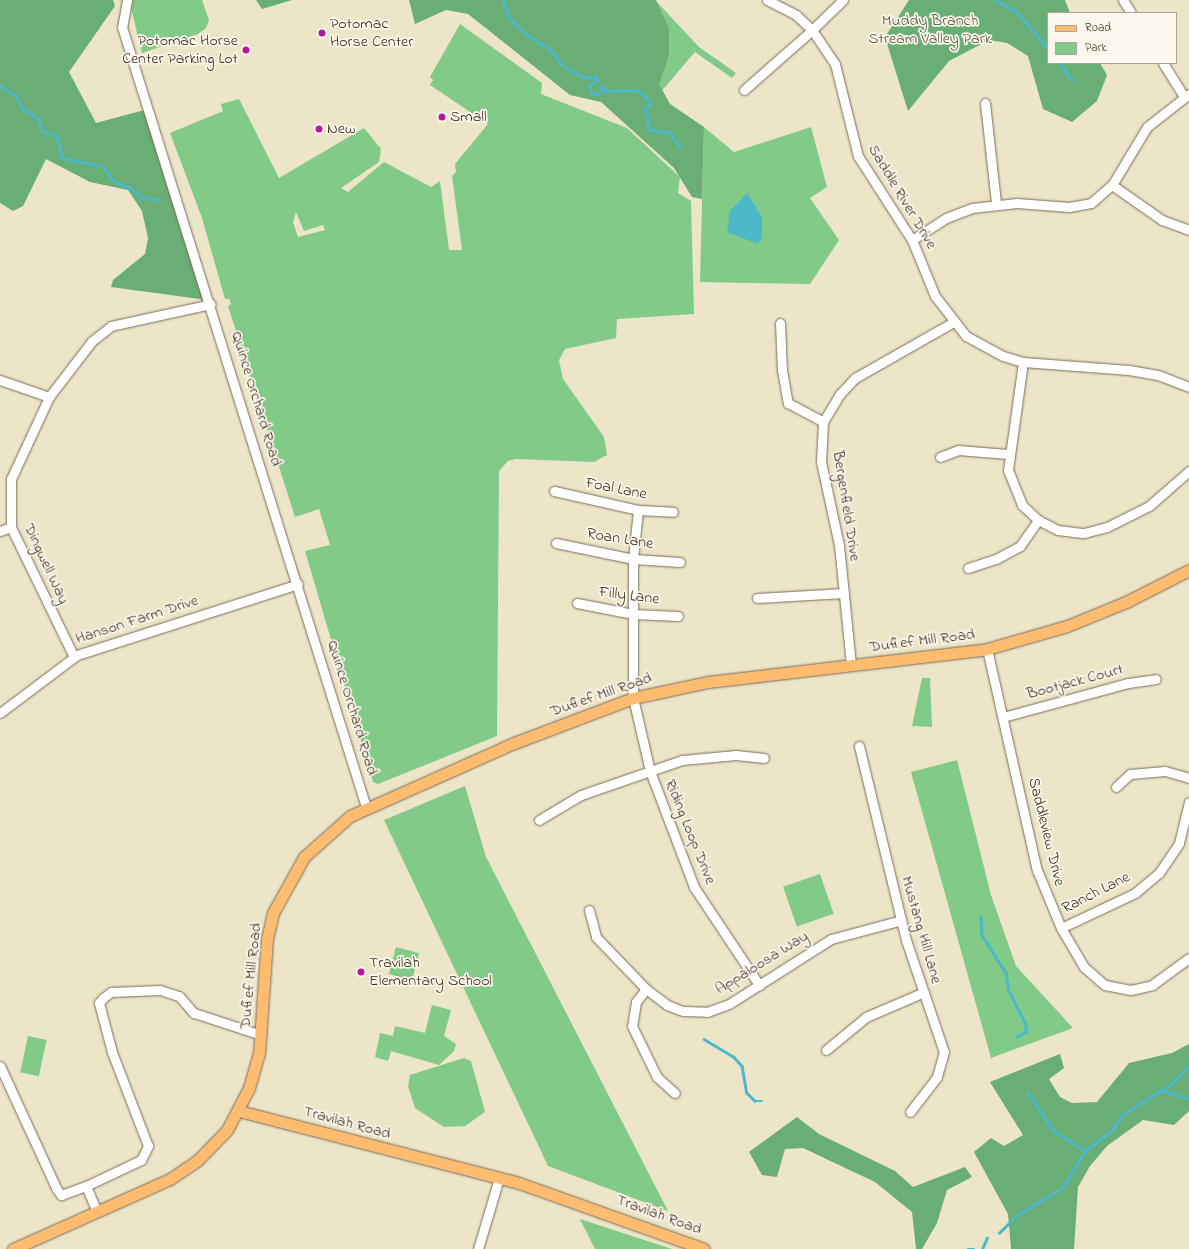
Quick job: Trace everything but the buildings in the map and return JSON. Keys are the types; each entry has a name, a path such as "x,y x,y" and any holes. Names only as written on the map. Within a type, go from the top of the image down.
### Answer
{"main road":[{"name":"Dufief Mill Road","path":"239,1111 249,1088 261,1035 267,939 279,899 304,857 328,832 366,807 521,741 633,698 708,682 987,649 1067,626 1126,602 1189,570"},
{"name":"Travilah Road","path":"239,1111 499,1178 570,1199 704,1249"},
{"path":"13,1249 170,1179 197,1161 227,1130 239,1111"}],"street":[{"name":"Quince Orchard Road","path":"127,0 122,27 211,304 366,807"},
{"name":"Saddle River Drive","path":"767,0 796,15 812,30 834,64 858,156 912,240 935,296 952,323 987,349 1023,362 1129,370 1158,375 1189,387"},
{"path":"744,90 812,30 843,0"},
{"path":"1123,0 1130,12"},
{"path":"912,240 946,218 996,203 1080,206 1101,196 1112,185 1147,126 1187,96 1164,64"},
{"path":"985,103 996,203"},
{"path":"1112,185 1162,220 1189,230"},
{"name":"Dingwell Way","path":"74,656 11,527 11,479 49,397 92,341 111,326 211,304"},
{"path":"780,323 782,370 788,403 823,422"},
{"name":"Bergenfield Drive","path":"851,665 839,545 821,462 823,422 840,394 855,378 952,323"},
{"path":"1023,362 1008,454 1013,489 1022,505 1038,520 1065,531 1084,533 1107,527 1149,506 1189,471"},
{"path":"0,380 49,397"},
{"path":"940,457 958,450 1008,454"},
{"name":"Foal Lane","path":"554,491 638,510 673,512"},
{"name":"Riding Loop Drive","path":"638,510 633,558 633,698 650,771 694,887 759,984"},
{"path":"968,568 996,559 1020,546 1038,520"},
{"path":"0,531 11,527"},
{"name":"Roan Lane","path":"556,543 633,558 680,562"},
{"name":"Hanson Farm Drive","path":"0,713 74,656 298,584"},
{"path":"757,598 844,593"},
{"name":"Filly Lane","path":"577,603 632,614 678,616"},
{"name":"Saddleview Drive","path":"987,649 1037,870 1060,928 1084,967 1105,985 1131,990 1152,985 1189,958"},
{"name":"Bootjack Court","path":"1003,717 1128,683 1156,679"},
{"name":"Mustang Hill Lane","path":"859,746 902,920 944,1061 938,1077 910,1112"},
{"path":"539,820 581,795 650,771 700,757 764,758"},
{"path":"1116,787 1130,774 1165,771 1189,778"},
{"name":"Ranch Lane","path":"1060,928 1135,893 1159,873 1179,842 1189,802"},
{"name":"Appaloosa Way","path":"589,910 596,937 646,990 667,1005 683,1011 707,1012 729,1004 831,939 902,920"},
{"path":"0,1066 61,1195 86,1186 141,1160 148,1146 112,1052 99,1003 103,998 111,992 160,990 179,996 194,1013 261,1035"},
{"path":"646,990 636,1002 632,1026 657,1077 675,1093"},
{"path":"826,1050 866,1017 924,992"},
{"path":"478,1249 499,1178"},
{"path":"86,1186 97,1212"}],"green space":[{"path":"0,0 113,0 115,6 69,72 96,123 148,109 212,307 200,299 111,287 113,280 145,254 148,238 142,211 128,190 90,182 46,159 23,206 13,211 0,203"},
{"path":"133,0 202,0 209,20 206,28 198,34 142,53 131,8"},
{"path":"256,0 292,0 262,9"},
{"path":"409,0 656,0 669,29 669,55 659,84 670,104 704,127 702,199 692,197 674,168 601,102 570,95 468,14 446,10 415,24"},
{"path":"655,0 699,47 736,73 732,78 695,52 659,94"},
{"name":"Muddy Branch Stream Valley Park","path":"909,0 1065,0 1070,12 1047,12 1047,64 1101,64 1107,75 1097,101 1072,122 1043,109 1028,56 1007,43 989,40 949,61 908,111 885,37"},
{"path":"460,24 542,83 541,94 627,128 680,177 678,193 691,201 694,314 617,319 616,338 565,349 559,360 563,379 604,437 607,455 594,462 516,459 508,461 499,471 497,736 378,784 373,782 305,551 330,545 319,509 295,517 228,306 231,304 229,299 225,299 202,218 170,133 223,111 221,104 239,99 279,178 364,128 381,149 379,162 341,188 348,192 384,162 431,187 440,181 449,250 462,250 452,176 456,172 455,164 488,124 430,85 433,80 430,77","holes":["296,212 304,231 323,225 325,230 298,237 293,222"]},
{"path":"704,127 734,152 811,127 827,187 810,198 839,240 810,284 700,282"},
{"path":"922,678 930,678 932,727 912,726"},
{"path":"957,760 991,895 1016,966 1073,1028 991,1058 911,772"},
{"path":"465,786 486,857 668,1211 548,1166 384,820"},
{"path":"820,874 834,914 797,926 783,887"},
{"path":"396,947 419,953 412,980 389,974"},
{"path":"432,1005 451,1010 444,1036 456,1044 454,1051 439,1065 391,1051 388,1061 375,1057 380,1033 393,1036 395,1026 425,1033"},
{"path":"28,1036 47,1040 39,1076 20,1072"},
{"path":"1189,1044 1189,1111 1174,1125 1143,1120 1107,1146 1090,1166 1078,1187 1074,1249 1011,1249 1008,1214 974,1152 991,1138 1004,1146 1023,1135 990,1082 1060,1054 1064,1068 1049,1079 1060,1097 1072,1103 1097,1102 1129,1063 1172,1053"},
{"path":"464,1058 471,1061 485,1112 465,1126 444,1127 415,1108 408,1086 410,1075"},
{"path":"797,1117 819,1134 895,1171 913,1187 965,1167 972,1177 947,1190 937,1223 922,1249 916,1249 912,1212 875,1182 803,1148 785,1149 777,1177 762,1175 749,1152"},
{"path":"580,1219 672,1249 595,1249"}],"water":[{"path":"747,193 762,217 762,237 758,244 727,232 730,211"}],"waterway":[{"path":"503,0 510,19 530,37 550,49 563,66 586,78 595,76 597,81 590,86 591,93 599,94 602,86 605,91 636,90 647,97 651,103 645,109 650,130 669,132 681,148"},
{"path":"995,0 1015,10 1047,47"},
{"path":"1061,64 1072,80"},
{"path":"0,85 16,96 23,109 37,117 43,131 57,136 62,158 102,166 116,183 129,187 142,197 159,200"},
{"path":"981,916 982,935 1006,973 1009,991 1026,1024 1026,1032 1017,1037"},
{"path":"704,1039 734,1057 742,1066 747,1093 755,1101 762,1101"},
{"path":"999,1233 1015,1217 1063,1187 1085,1151 1113,1129 1122,1115 1171,1084 1189,1066"},
{"path":"1159,1090 1189,1098"},
{"path":"1028,1092 1053,1130 1085,1151"},
{"path":"982,1249 987,1238"},
{"path":"968,1249 974,1249"}],"place":[{"name":"Potomac Horse Center","path":"322,33"},
{"name":"Potomac Horse Center Parking Lot","path":"246,50"},
{"name":"Small","path":"442,117"},
{"name":"New","path":"319,129"},
{"name":"Travilah Elementary School","path":"361,972"}]}
